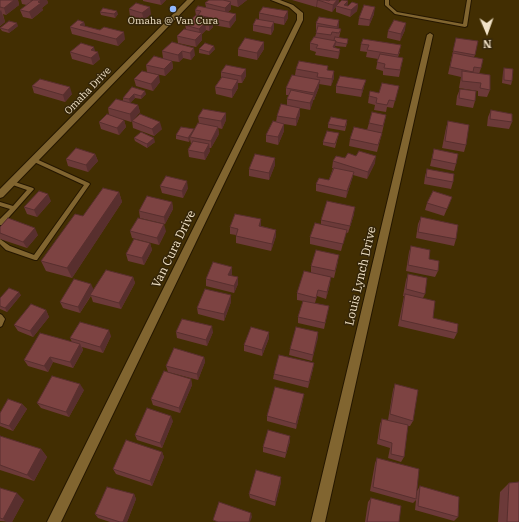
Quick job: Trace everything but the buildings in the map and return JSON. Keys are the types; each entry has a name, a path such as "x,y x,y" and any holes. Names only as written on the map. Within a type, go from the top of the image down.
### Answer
{"street":[{"name":"Omaha Drive","path":"0,195 191,0"},
{"name":"Van Cura Drive","path":"54,522 300,20 300,12 291,6 274,0"},
{"name":"Louis Lynch Drive","path":"318,522 430,35"}],"lane":[{"path":"387,0 387,5 396,13 465,26 469,0"},
{"path":"0,241 8,248 35,258 87,184 34,160"},
{"path":"0,223 31,189 12,183"},
{"path":"0,204 14,208"},
{"path":"0,317 2,319 0,324"}],"place":[{"name":"Omaha @ Van Cura","path":"173,9"}]}
